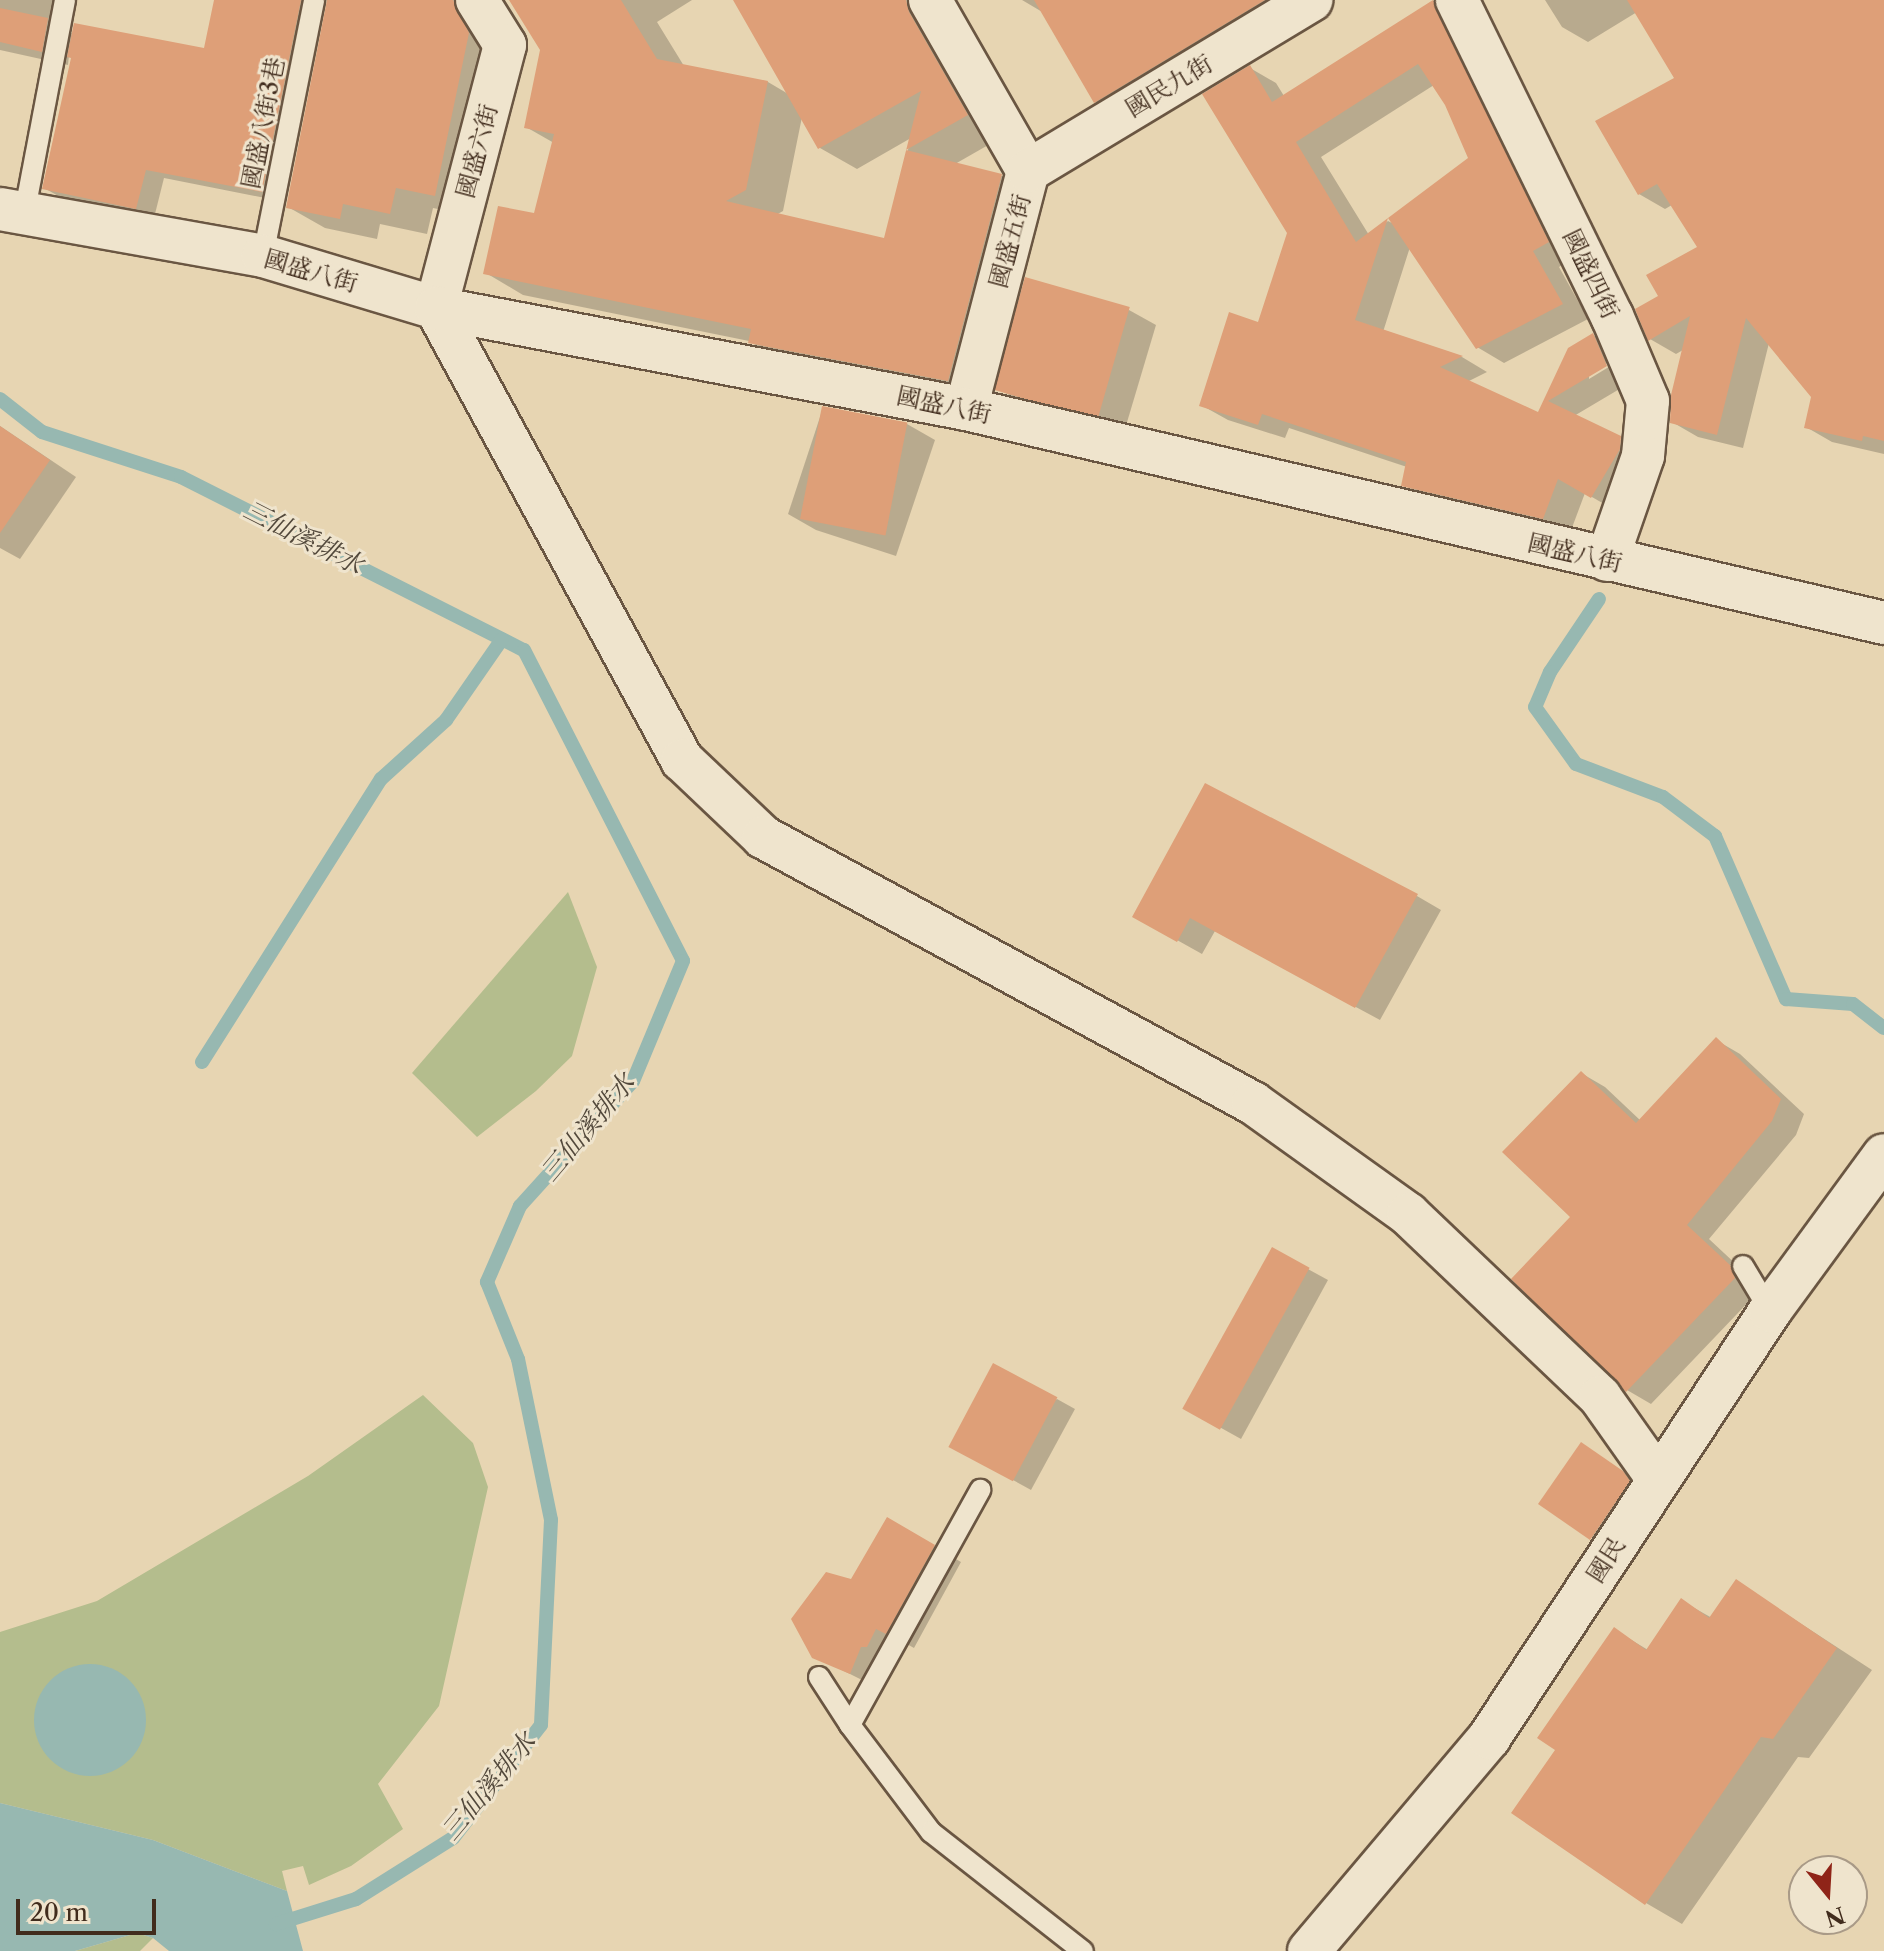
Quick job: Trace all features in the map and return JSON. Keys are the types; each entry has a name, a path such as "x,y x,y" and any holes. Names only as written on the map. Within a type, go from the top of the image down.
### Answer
{"street":[{"name":"國盛六街","path":"436,308 505,45 477,0"},
{"name":"國盛五街","path":"930,0 1028,171 966,409"},
{"name":"國民九街","path":"1028,171 1311,0"},
{"name":"國盛四街","path":"1457,0 1612,316 1648,401 1643,456 1607,560"},
{"name":"國盛八街","path":"12,212 263,256 436,308 966,409 1884,623"},
{"path":"436,308 682,760 763,837 1253,1103 1408,1214 1600,1397 1658,1479"},
{"name":"國民","path":"1309,1951 1489,1738 1770,1311 1884,1155"}],"lane":[{"path":"12,212 65,0"},
{"name":"國盛八街3巷","path":"263,256 314,0"},
{"path":"1743,1266 1770,1311"},
{"path":"850,1725 980,1490"},
{"path":"819,1677 850,1725 931,1832 1083,1951"}],"green space":[{"path":"568,892 597,967 572,1056 536,1091 477,1137 412,1073"},
{"path":"423,1395 473,1443 488,1487 439,1706 378,1784 403,1829 351,1866 309,1885 303,1866 282,1871 287,1891 153,1840 0,1803 0,1632 97,1601 308,1476"},
{"path":"137,1933 153,1938 140,1951 75,1951"}],"water":[{"path":"90,1664 112,1668 130,1680 142,1698 146,1720 142,1742 130,1760 112,1772 90,1776 68,1772 50,1760 38,1742 34,1720 38,1698 50,1680 68,1668"},
{"path":"0,1803 153,1840 287,1891 303,1951 169,1951 153,1938 137,1933 75,1951 0,1951"}],"building":[{"path":"214,0 301,0 262,192 146,170 136,209 42,189 71,58 67,57 74,23 204,48"},
{"path":"327,0 453,0 469,33 435,196 396,188 390,214 343,204 340,219 286,208"},
{"path":"509,0 621,0 657,59 768,81 746,190 726,201 884,238 906,150 1002,174 948,381 748,343 751,329 483,274 498,206 534,213 554,134 524,128 540,50"},
{"path":"733,0 906,0 909,12 968,115 906,150 921,91 818,149"},
{"path":"1034,0 1265,0 1094,103"},
{"path":"1433,0 1549,242 1533,251 1563,304 1476,349 1388,218 1355,320 1463,356 1440,367 1538,412 1568,348 1593,333 1607,366 1548,401 1621,436 1620,449 1591,498 1558,479 1543,519 1401,486 1406,462 1262,414 1258,425 1199,406 1229,312 1258,322 1287,233 1202,94 1250,65 1272,102","holes":["1418,64 1445,105 1468,158 1356,242 1296,142"]},
{"path":"1627,0 1884,0 1884,441 1863,436 1862,441 1804,428 1811,397 1746,318 1717,435 1670,423 1671,395 1690,316 1648,341 1635,309 1658,296 1646,275 1697,247 1657,184 1638,195 1595,121 1674,78"},
{"path":"0,8 48,18 42,52 0,42"},
{"path":"1025,277 1130,307 1098,420 993,389"},
{"path":"822,406 907,423 885,535 800,519"},
{"path":"0,426 50,460 0,533"},
{"path":"1205,783 1418,894 1355,1008 1190,918 1177,942 1132,917"},
{"path":"1716,1037 1781,1099 1772,1121 1687,1225 1730,1265 1735,1278 1626,1392 1511,1279 1570,1217 1502,1152 1581,1071 1636,1123"},
{"path":"1272,1247 1310,1268 1220,1430 1182,1409"},
{"path":"993,1363 1057,1397 1013,1481 948,1447"},
{"path":"1581,1442 1623,1471 1630,1481 1590,1540 1538,1504"},
{"path":"887,1517 935,1545 886,1634 876,1629 867,1647 861,1647 850,1674 812,1658 791,1619 826,1572 851,1579"},
{"path":"1736,1579 1837,1648 1773,1739 1761,1737 1645,1905 1511,1813 1555,1750 1537,1738 1614,1627 1646,1650 1681,1598 1709,1618"}],"waterway":[{"name":"三仙溪排水","path":"0,399 42,432 181,477 524,650 683,961 633,1081 520,1206 487,1282 518,1359 551,1520 541,1725 453,1838 356,1899 276,1924"},
{"path":"1599,599 1550,672 1535,707 1576,764 1663,797 1715,836 1786,999 1853,1004 1884,1028"},
{"path":"202,1062 381,779 446,720 502,639"}]}
